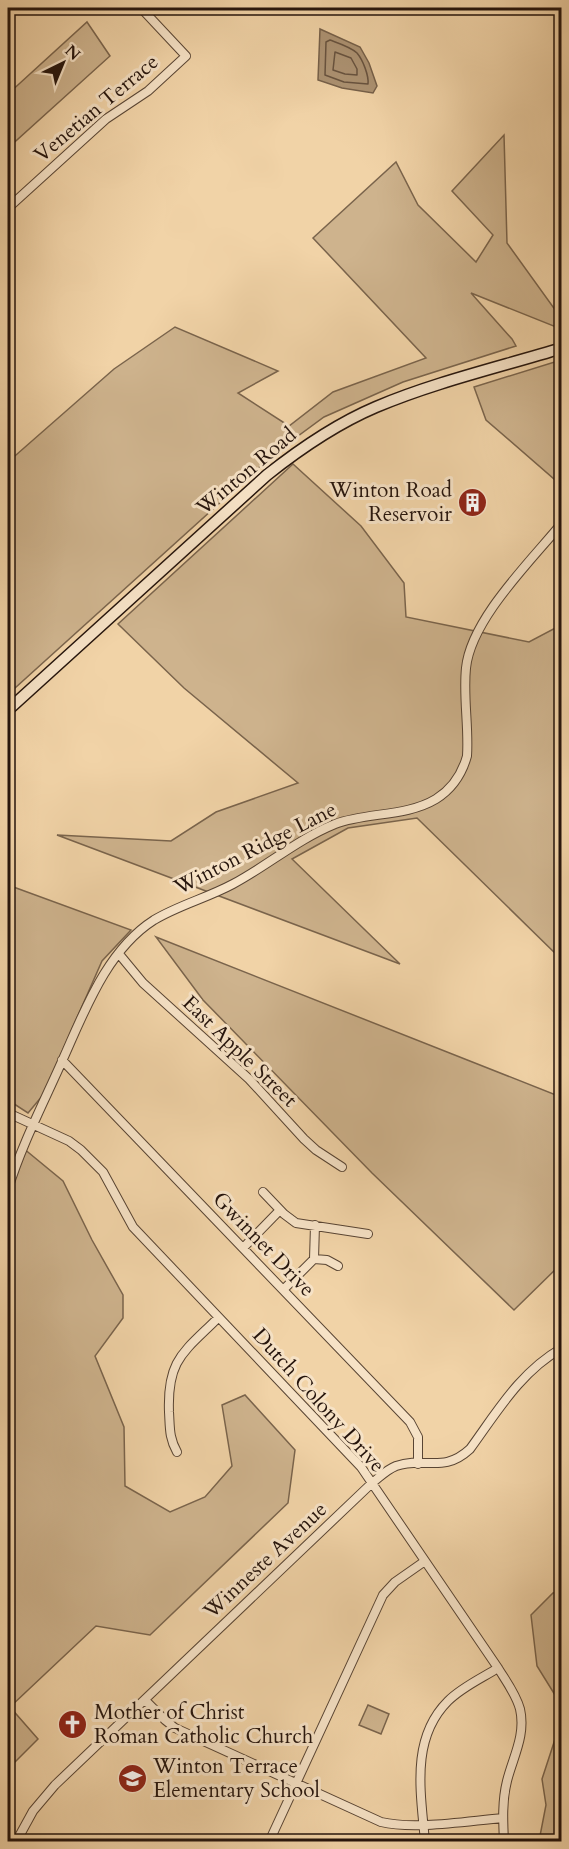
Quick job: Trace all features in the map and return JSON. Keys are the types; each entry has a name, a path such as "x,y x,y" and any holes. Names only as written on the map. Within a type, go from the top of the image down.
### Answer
{"main road":[{"name":"Winton Road","path":"8,710 267,475 311,442 354,418 402,397 561,348"}],"street":[{"path":"8,13 13,8"},
{"name":"Venetian Terrace","path":"8,208 106,119 148,91 186,56 141,8"},
{"name":"Winton Ridge Lane","path":"8,1189 16,1162 79,1020 119,954 153,921 181,906 230,886 322,830 351,819 423,806 449,789 461,774 467,756 466,680 467,661 472,644 489,613 561,523"},
{"name":"East Apple Street","path":"119,954 143,983 249,1079 304,1139 342,1167"},
{"name":"Gwinnet Drive","path":"62,1060 410,1422 418,1437 418,1464"},
{"name":"Dutch Colony Drive","path":"8,1113 69,1141 93,1160 103,1172 134,1227 361,1467 498,1668 518,1701 521,1720 520,1739 506,1783 503,1818 504,1842"},
{"path":"262,1192 296,1223 368,1234"},
{"path":"243,1248 280,1210"},
{"path":"283,1290 314,1259 315,1225"},
{"path":"314,1259 327,1260 338,1266"},
{"path":"177,1452 170,1440 168,1392 171,1375 185,1351 218,1318"},
{"name":"Winneste Avenue","path":"16,1842 32,1813 49,1792 372,1484 395,1467 446,1463 463,1455 470,1449 523,1377 539,1362 561,1348"},
{"path":"269,1842 383,1595 394,1582 425,1561"},
{"path":"425,1842 420,1763 424,1739 440,1710 455,1695 498,1668"},
{"path":"145,1700 175,1728 381,1822 400,1825 503,1818"}],"shaded area":[{"path":"87,22 110,56 8,148 8,94"},
{"path":"504,135 507,243 561,318 561,329 471,293 516,346 403,382 324,417 275,453 15,688 8,673 8,462 114,369 175,327 278,371 238,393 289,426 333,392 426,358 313,238 396,162 418,205 476,262 493,235 452,191"},
{"path":"562,360 561,485 486,420 474,387"},
{"path":"293,464 361,526 404,583 406,617 529,642 561,625 561,959 417,818 348,828 292,859 400,964 57,835 171,841 216,812 298,783 184,688 118,624"},
{"path":"8,885 131,930 102,961 43,1095 28,1113 8,1100"},
{"path":"156,937 561,1097 561,1264 514,1310 372,1173 203,1000"},
{"path":"23,1148 63,1181 92,1240 123,1295 123,1318 95,1356 124,1427 125,1486 170,1512 205,1497 232,1466 222,1405 245,1395 295,1450 288,1503 150,1635 96,1626 10,1707 38,1739 8,1769 8,1189"},
{"path":"561,1591 561,1841 539,1841 546,1805 542,1779 559,1727 560,1703 537,1666 531,1615 553,1593"},
{"path":"368,1705 389,1714 381,1734 359,1725"}],"water":[{"path":"320,29 360,47 369,63 377,86 373,93 342,88 318,80"}],"place":[{"name":"Winton Road Reservoir","path":"473,502"},
{"name":"Mother of Christ Roman Catholic Church","path":"73,1724"},
{"name":"Winton Terrace Elementary School","path":"132,1778"}]}
